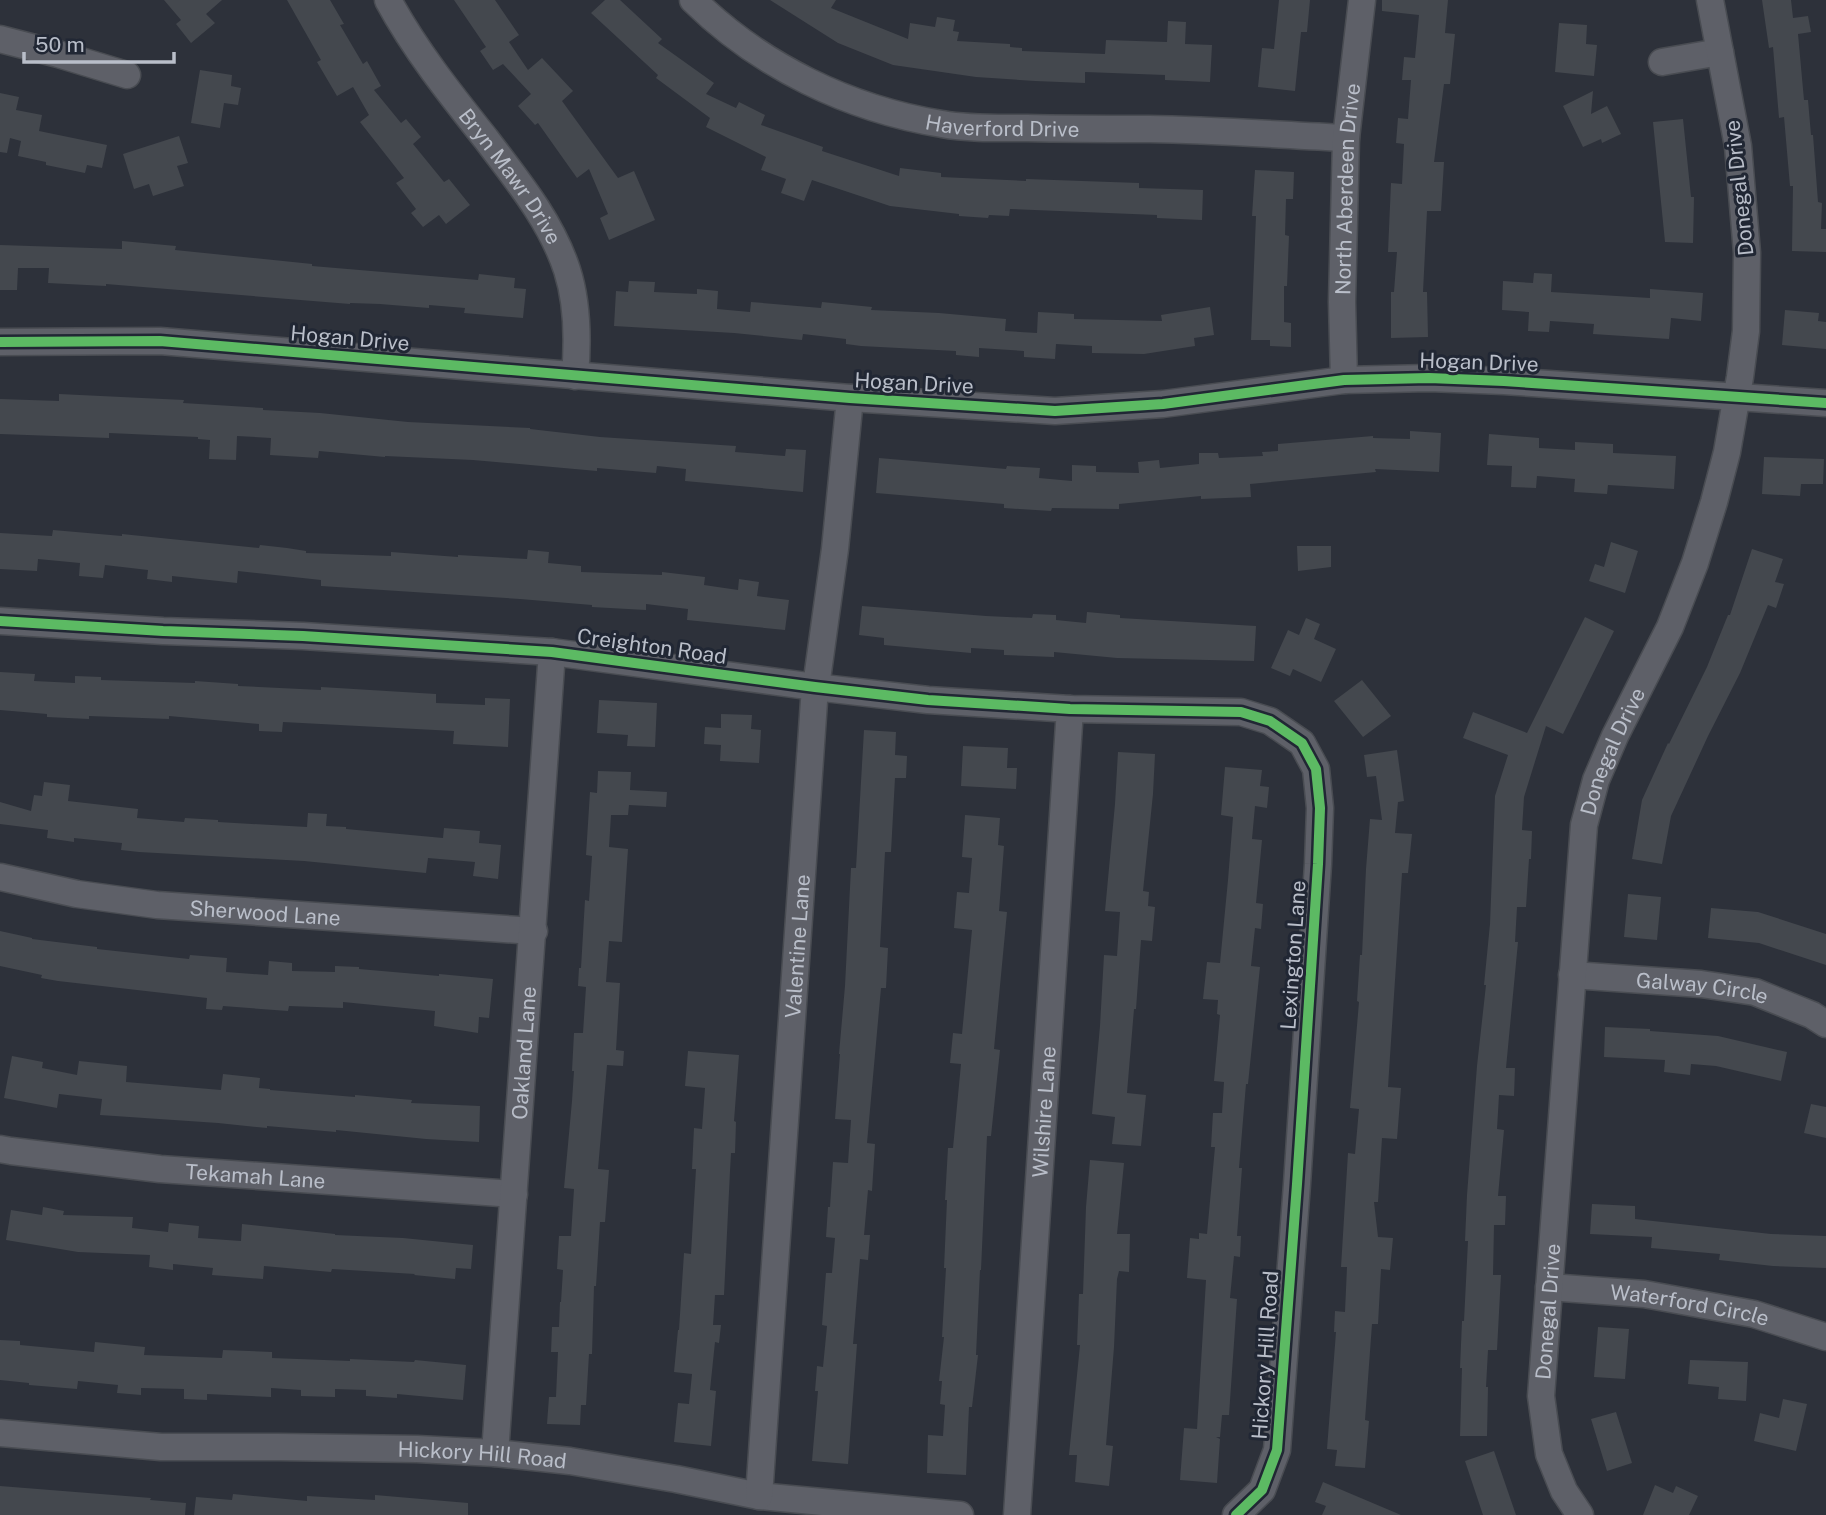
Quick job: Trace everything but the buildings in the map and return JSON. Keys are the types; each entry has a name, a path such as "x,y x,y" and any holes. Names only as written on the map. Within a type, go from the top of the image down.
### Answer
{"street":[{"name":"Bryn Mawr Drive","path":"388,0 441,82 528,196 556,242 567,270 574,304 575,376"},
{"name":"Haverford Drive","path":"693,0 754,51 786,70 828,91 905,117 989,128 1165,130 1346,138"},
{"name":"North Aberdeen Drive","path":"1344,380 1342,302 1346,138 1362,0"},
{"name":"Donegal Drive","path":"1580,1515 1564,1491 1549,1454 1542,1396 1584,825 1596,780 1670,626 1695,563 1720,477 1737,397 1746,331 1748,253 1738,146 1710,0"},
{"path":"0,39 127,75"},
{"path":"1662,62 1720,52"},
{"name":"Hogan Drive","path":"0,342 160,341 850,398 1055,411 1163,404 1344,380 1429,378 1826,403"},
{"name":"Valentine Lane","path":"759,1496 815,687 835,549 850,398"},
{"name":"Creighton Road","path":"0,621 552,652 928,700 1070,709 1241,712 1270,721 1293,737"},
{"name":"Oakland Lane","path":"495,1453 552,652"},
{"name":"Wilshire Lane","path":"1017,1515 1070,709"},
{"name":"Lexington Lane","path":"1293,737 1302,743 1316,769 1320,808 1297,1184"},
{"name":"Sherwood Lane","path":"0,877 77,894 157,905 534,931"},
{"name":"Galway Circle","path":"1572,975 1701,984 1755,992 1812,1015 1826,1024"},
{"name":"Tekamah Lane","path":"0,1149 160,1169 514,1194"},
{"name":"Hickory Hill Road","path":"1237,1515 1262,1490 1277,1450 1297,1184"},
{"name":"Waterford Circle","path":"1549,1287 1644,1294 1754,1314 1826,1337"},
{"name":"Hickory Hill Road","path":"0,1433 161,1447 417,1449 495,1453 583,1463 759,1496 960,1515"}],"cycle path":[{"path":"0,342 160,341 850,398 1055,411 1163,404 1344,380 1429,378 1826,403"},
{"path":"0,621 552,652 928,700 1070,709 1241,712 1270,721 1302,743 1316,769 1320,808 1297,1184 1277,1450 1262,1490 1236,1515"}]}
